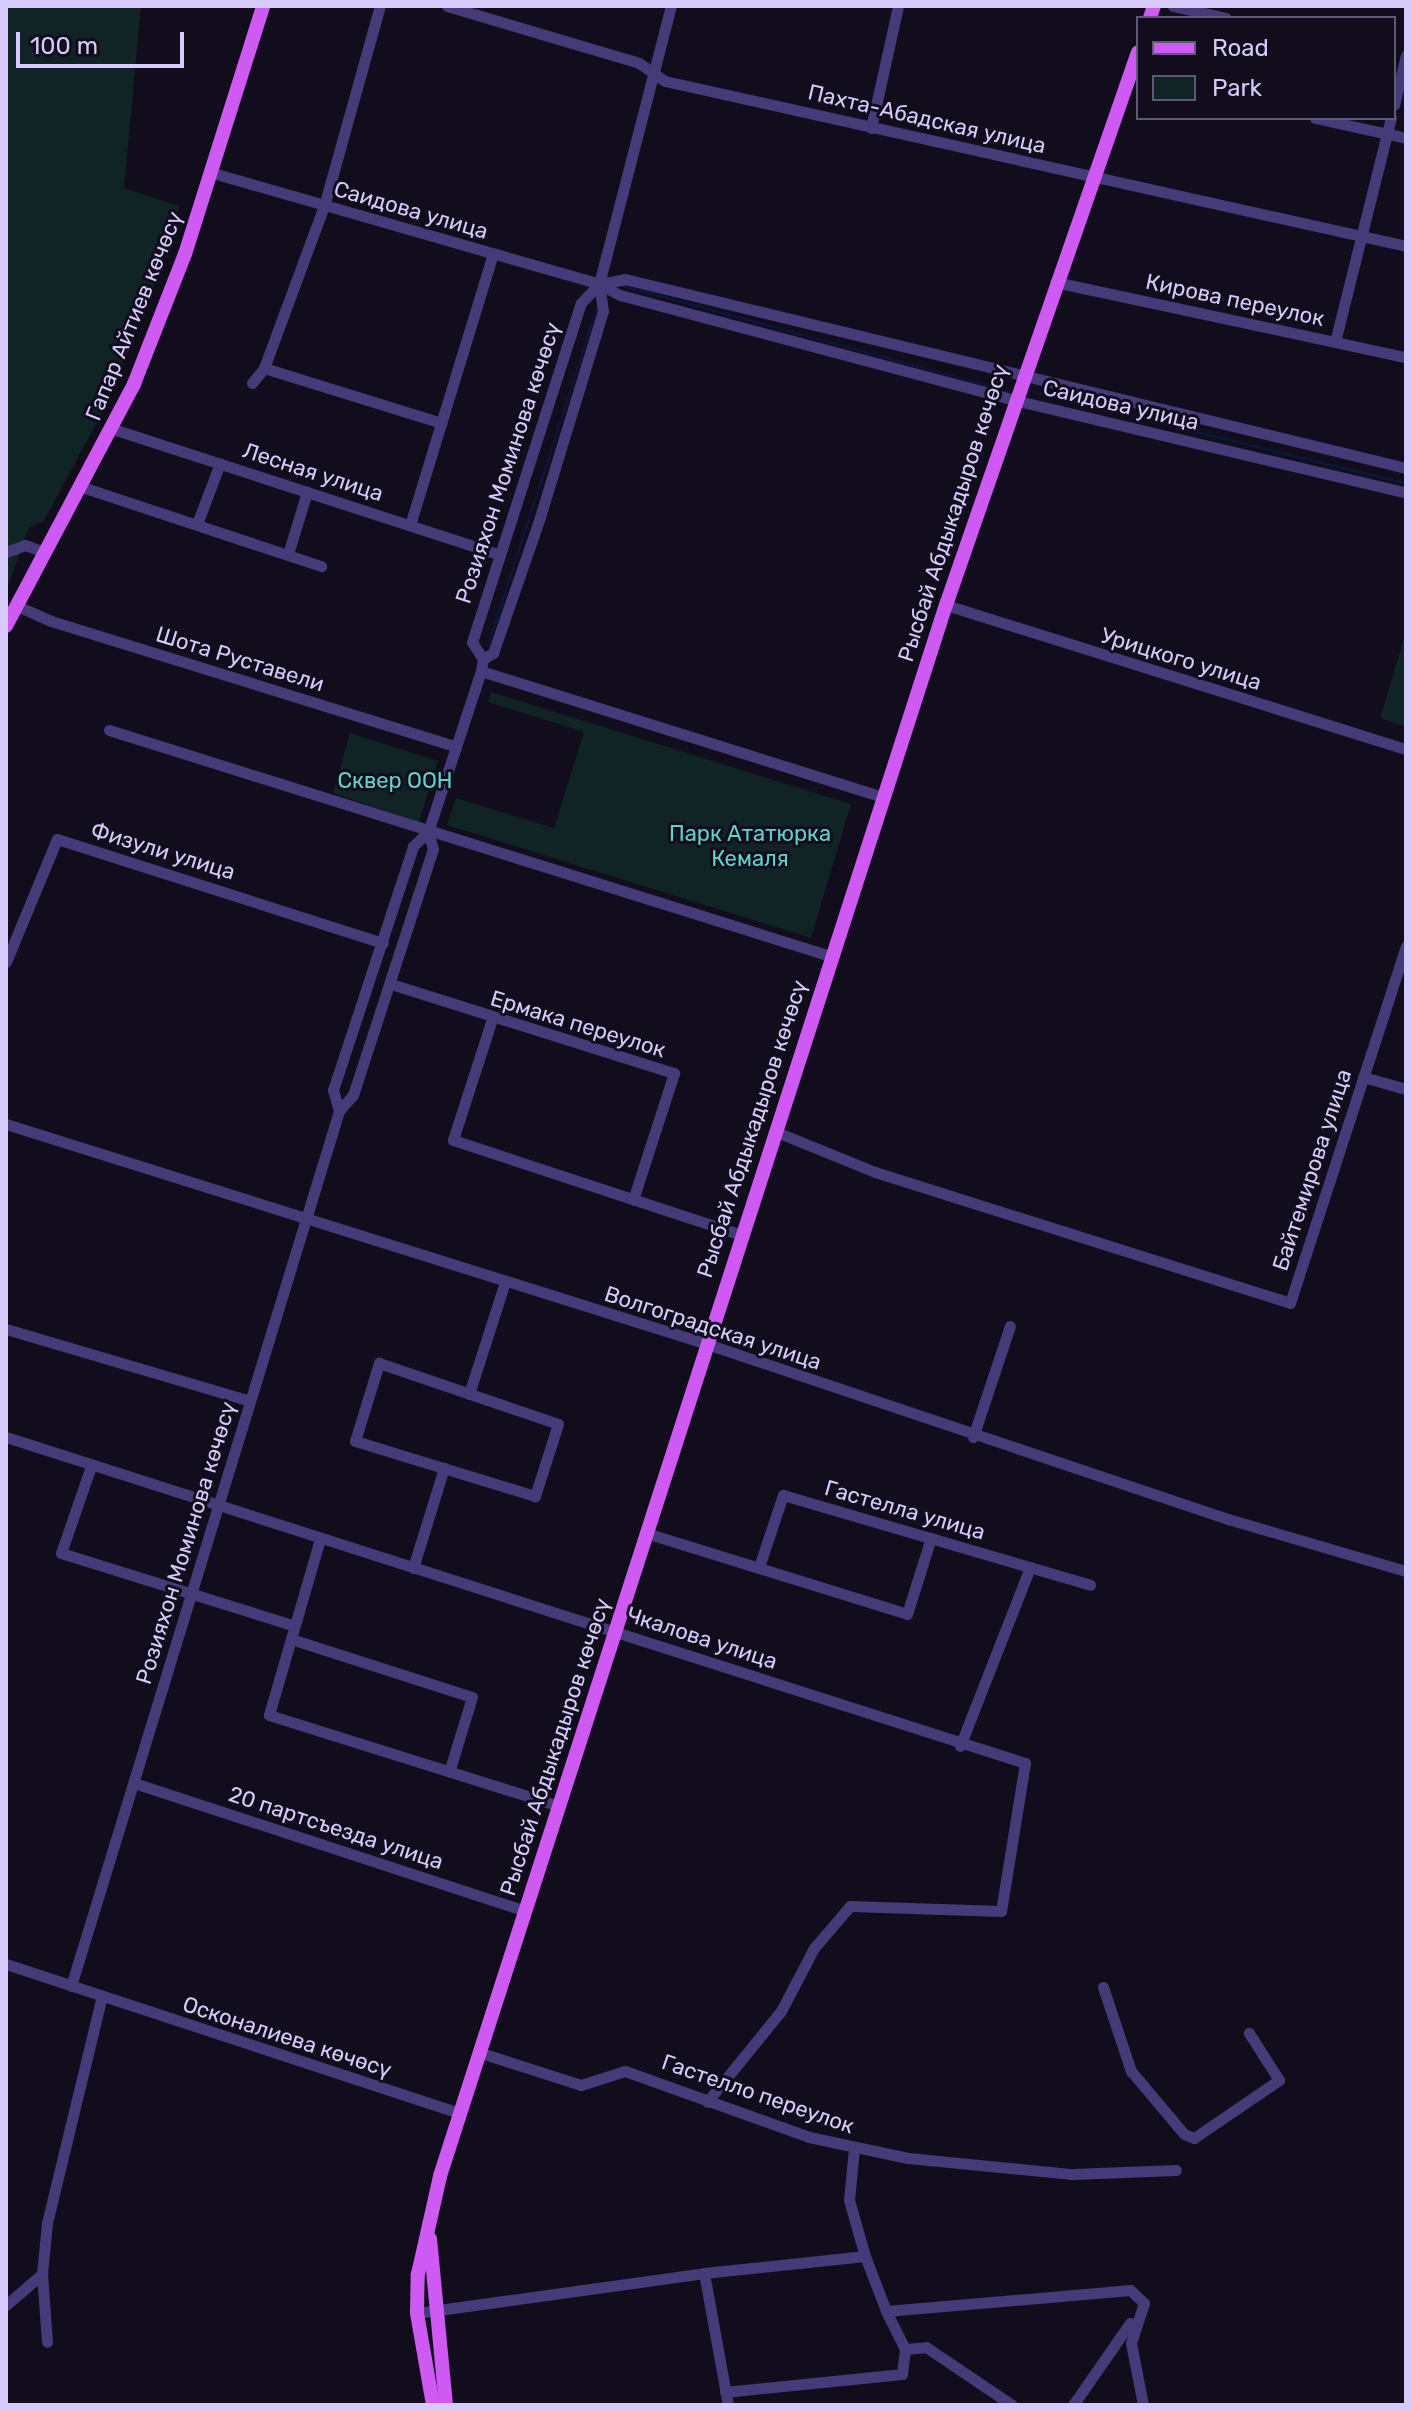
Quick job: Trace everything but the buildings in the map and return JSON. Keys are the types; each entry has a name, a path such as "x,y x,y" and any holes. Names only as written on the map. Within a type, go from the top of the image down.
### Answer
{"main road":[{"name":"Гапар Айтиев көчөсү","path":"6,626 113,429 213,173 263,6"},
{"name":"Рысбай Абдыкадыров көчөсү","path":"433,2405 417,2313 429,2227 478,2052 526,1911 830,956 1014,400 1094,177 1134,78"},
{"name":"Рысбай Абдыкадыров көчөсү","path":"429,2227 446,2405"}],"street":[{"path":"252,383 264,368 324,206 380,6"},
{"name":"Пахта-Абадская улица","path":"447,6 639,63 665,81 1406,246"},
{"name":"Розияхон Моминова көчөсү","path":"339,1111 333,1090 413,846 428,832 482,665 493,653 540,517 603,311 599,284 671,6"},
{"path":"871,128 898,6"},
{"path":"1173,6 1217,16"},
{"path":"1396,97 1406,56"},
{"path":"1324,120 1406,138"},
{"path":"1335,342 1390,120"},
{"name":"Саидова улица","path":"213,173 599,284 620,295 1014,400 1406,493"},
{"path":"410,525 493,254"},
{"name":"Саидова улица","path":"599,284 625,279 1406,468"},
{"name":"Кирова переулок","path":"1055,282 1406,357"},
{"name":"Розияхон Моминова көчөсү","path":"482,665 472,642 581,303 599,284"},
{"path":"264,368 442,423"},
{"name":"Лесная улица","path":"113,429 500,555"},
{"path":"197,524 220,463"},
{"path":"82,487 321,566"},
{"path":"288,554 307,492"},
{"path":"6,552 25,545 44,552"},
{"name":"Шота Руставели","path":"15,605 51,621 456,746"},
{"name":"Урицкого улица","path":"946,605 1406,749"},
{"path":"482,665 883,797"},
{"path":"109,730 830,956"},
{"name":"Розияхон Моминова көчөсү","path":"71,1986 339,1111 353,1095 433,849 428,832"},
{"name":"Физули улица","path":"6,962 57,839 383,943"},
{"name":"Байтемирова улица","path":"774,1131 875,1172 1290,1303 1406,946"},
{"name":"Ермака переулок","path":"391,984 492,1019 674,1073 633,1200"},
{"path":"492,1019 453,1140 742,1235"},
{"path":"1363,1077 1406,1089"},
{"name":"Волгоградская улица","path":"6,1124 707,1344 973,1437 1406,1571"},
{"path":"469,1394 505,1282"},
{"path":"973,1437 1010,1326"},
{"path":"6,1329 250,1401"},
{"path":"379,1363 469,1394 558,1424 535,1496 355,1441 379,1363"},
{"name":"Чкалова улица","path":"6,1437 615,1631 960,1746 1025,1763 1001,1911 850,1906 814,1948 781,2011 707,2102"},
{"path":"91,1466 61,1553 292,1625"},
{"path":"413,1568 444,1468"},
{"name":"Гастелла улица","path":"759,1567 783,1495 1090,1585"},
{"path":"646,1533 907,1614 931,1538"},
{"path":"320,1539 292,1625 291,1639 269,1715 559,1806"},
{"path":"960,1746 1030,1567"},
{"path":"291,1639 472,1697 449,1772"},
{"name":"20 партсъезда улица","path":"134,1783 526,1911"},
{"name":"Осконалиева көчөсү","path":"6,1964 460,2113"},
{"path":"1103,1987 1131,2071 1184,2134 1194,2138 1279,2080 1249,2033"},
{"path":"47,2342 42,2274 47,2223 102,1996"},
{"name":"Гастелло переулок","path":"478,2052 581,2085 625,2071 707,2102 854,2148 1072,2174 1176,2170"},
{"path":"704,2273 726,2399 902,2374 905,2349 886,2311 865,2256 849,2200 854,2148"},
{"path":"417,2313 704,2273 865,2256"},
{"path":"6,2305 42,2274"},
{"path":"886,2311 1130,2290 1144,2303"},
{"path":"1073,2405 1144,2303"},
{"path":"1143,2405 1131,2343 1144,2303"},
{"path":"905,2349 926,2347 1012,2405"}],"green space":[{"path":"6,6 141,6 124,188 179,206 144,315 101,414 44,521 29,528 6,591"},
{"path":"1406,632 1406,727 1380,718"},
{"name":"Парк Ататюрка Кемаля","path":"491,692 851,804 811,938 447,825 456,798 554,828 584,732 488,702"},
{"name":"Сквер ООН","path":"350,733 438,761 419,822 333,793"}],"waterway":[{"path":"621,285 994,387"},
{"path":"488,644 597,307"},
{"path":"1035,392 1406,483"}]}
